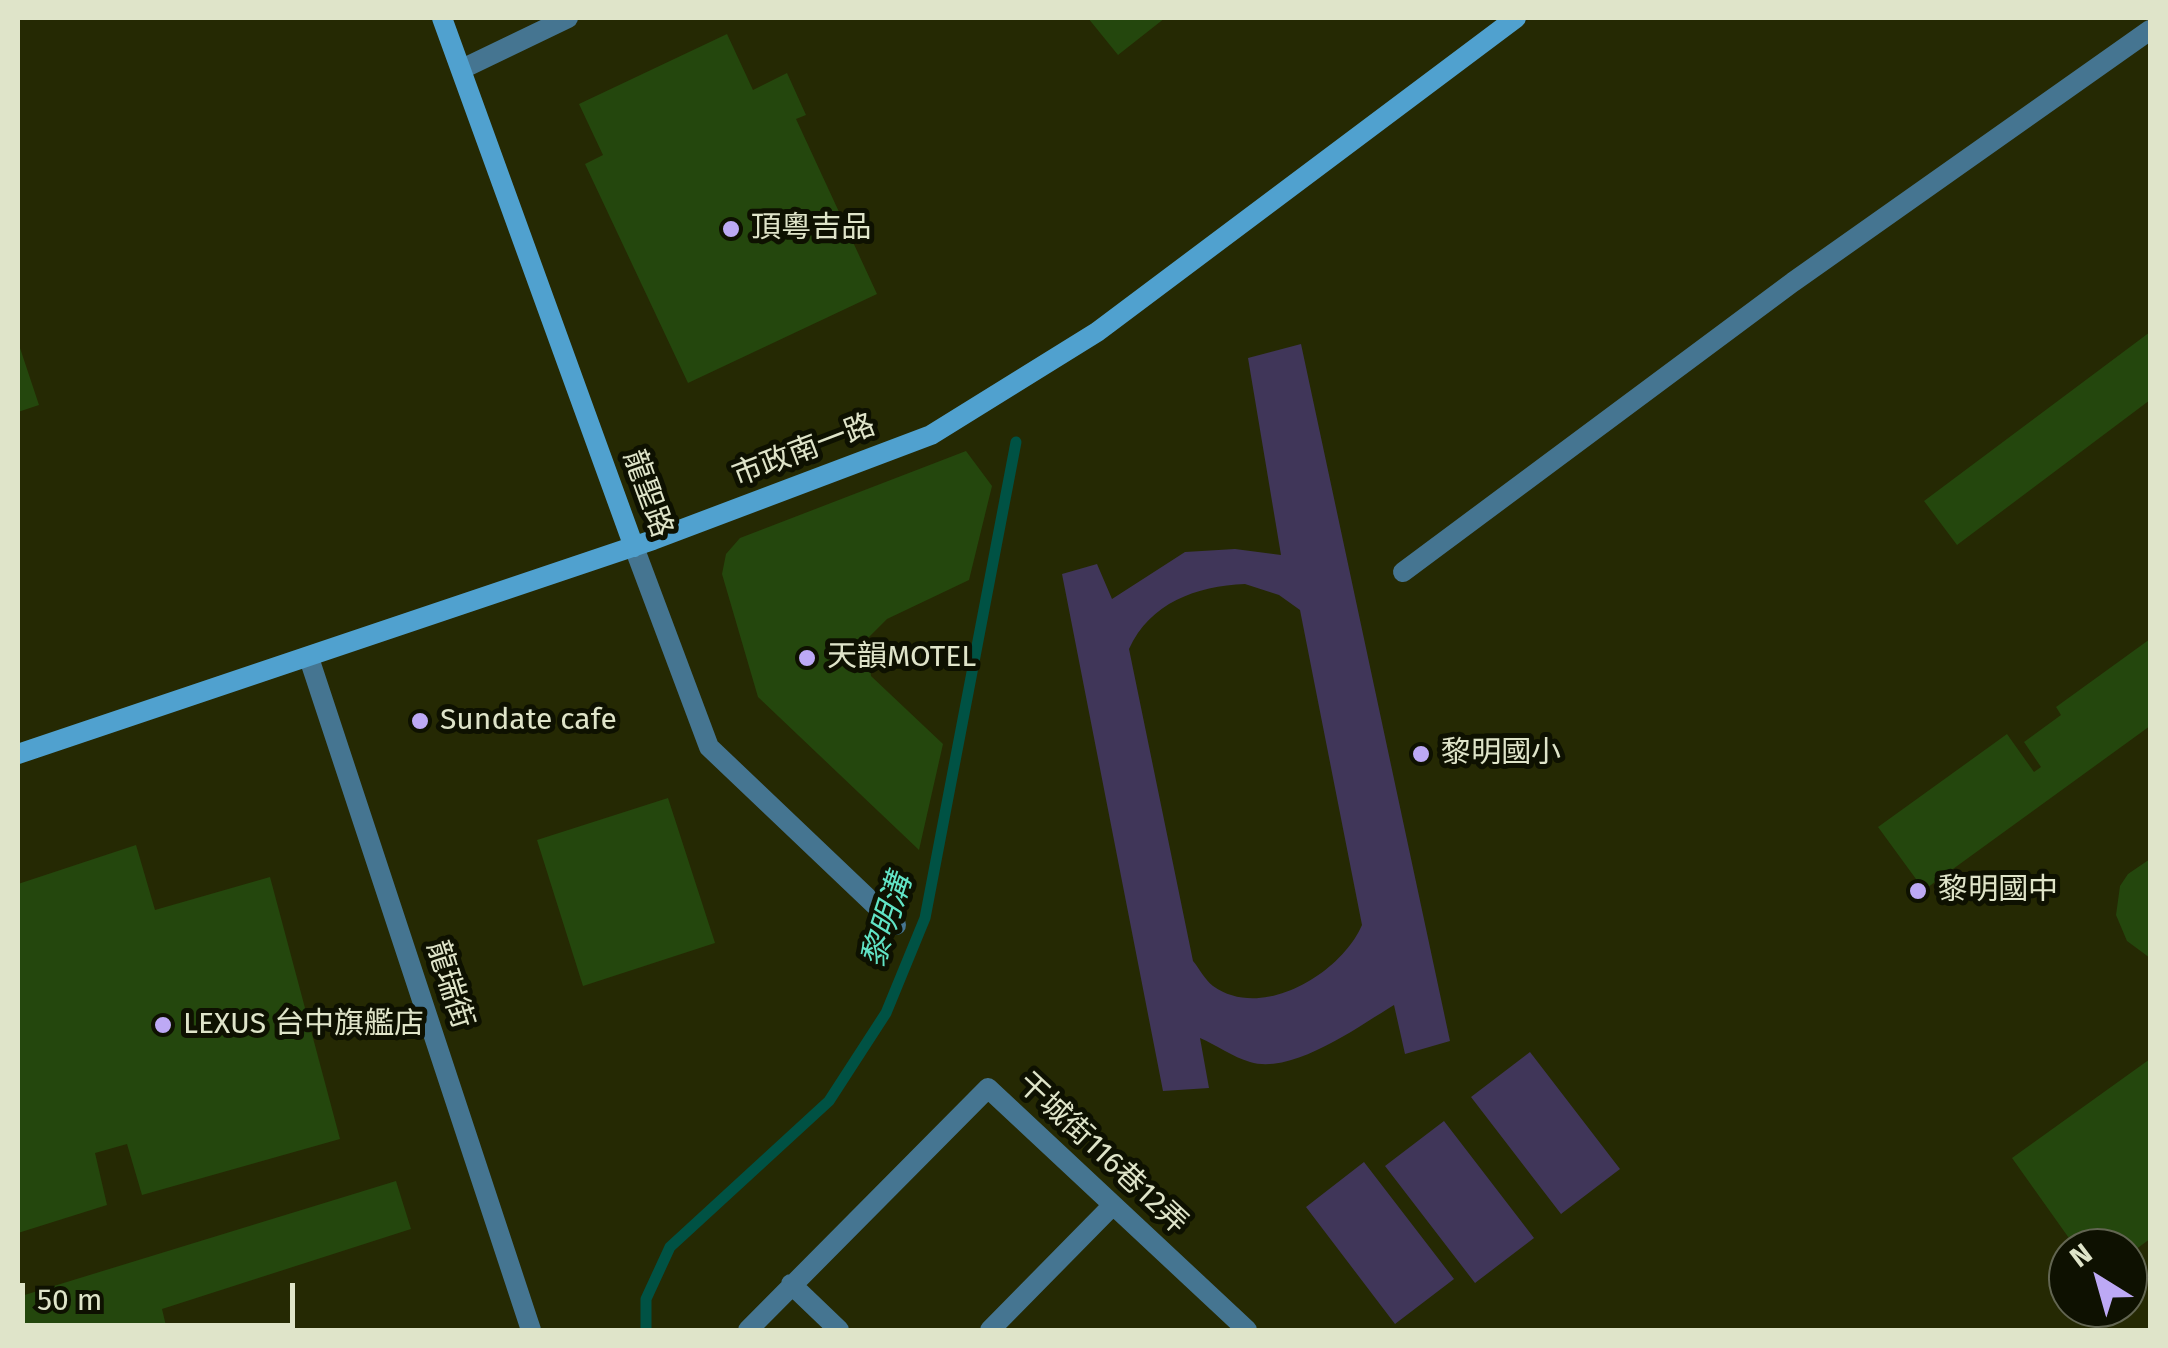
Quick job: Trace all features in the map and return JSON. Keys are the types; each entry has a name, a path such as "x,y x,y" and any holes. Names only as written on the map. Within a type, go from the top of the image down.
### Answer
{"street":[{"name":"龍聖路","path":"442,18 709,746 896,925"},
{"path":"462,69 568,18"},
{"name":"市政南一路","path":"18,754 634,546 931,435 1097,332 1516,18"},
{"path":"1403,572 1793,282 2150,30"},
{"name":"龍瑞街","path":"309,658 531,1330"},
{"name":"干城街116巷12弄","path":"791,1284 988,1088 1241,1329"},
{"path":"990,1330 1113,1205"},
{"path":"748,1330 791,1284 839,1330"}],"shaded area":[{"path":"1301,344 1450,1041 1405,1054 1394,1005 1344,1036 1286,1062 1250,1062 1200,1038 1209,1088 1163,1091 1062,574 1097,564 1112,599 1185,552 1235,549 1281,555 1248,358","holes":["1245,584 1279,595 1300,610 1362,925 1352,943 1319,974 1299,987 1255,998 1233,996 1213,986 1193,961 1129,649 1149,620 1192,593"]},
{"path":"1530,1052 1620,1169 1561,1214 1471,1097"},
{"path":"1444,1121 1534,1238 1475,1283 1385,1166"},
{"path":"1364,1162 1454,1279 1395,1324 1306,1207"}],"building":[{"path":"1088,18 1165,18 1118,55"},
{"name":"頂粵吉品","path":"727,34 753,90 787,73 806,115 796,119 877,294 688,383 585,164 603,155 579,104"},
{"path":"2150,332 2150,400 1957,545 1924,501"},
{"path":"18,342 39,405 18,412"},
{"name":"天韻MOTEL","path":"966,451 992,486 969,580 887,619 866,640 871,676 943,744 919,850 758,697 722,574 726,554 740,538"},
{"path":"2150,639 2150,726 1924,890 1878,827 2007,734 2034,772 2041,767 2024,742 2061,715 2056,707"},
{"path":"668,798 715,943 583,986 537,840"},
{"name":"LEXUS 台中旗艦店","path":"136,845 155,910 270,877 340,1139 142,1195 127,1144 95,1153 107,1205 18,1233 18,884"},
{"path":"2150,859 2150,958 2127,941 2116,915 2120,886 2128,874"},
{"path":"2150,1059 2148,1240 2148,1228 2062,1228 2012,1158"},
{"path":"396,1181 411,1229 162,1309 167,1330 18,1330 18,1297"}],"waterway":[{"name":"黎明溝","path":"646,1330 646,1299 670,1247 829,1101 886,1013 925,918 1016,442"}],"place":[{"name":"頂粵吉品","path":"731,229"},
{"name":"天韻MOTEL","path":"807,658"},
{"name":"Sundate cafe","path":"420,721"},
{"name":"黎明國小","path":"1421,754"},
{"name":"黎明國中","path":"1918,891"},
{"name":"LEXUS 台中旗艦店","path":"163,1025"}]}
